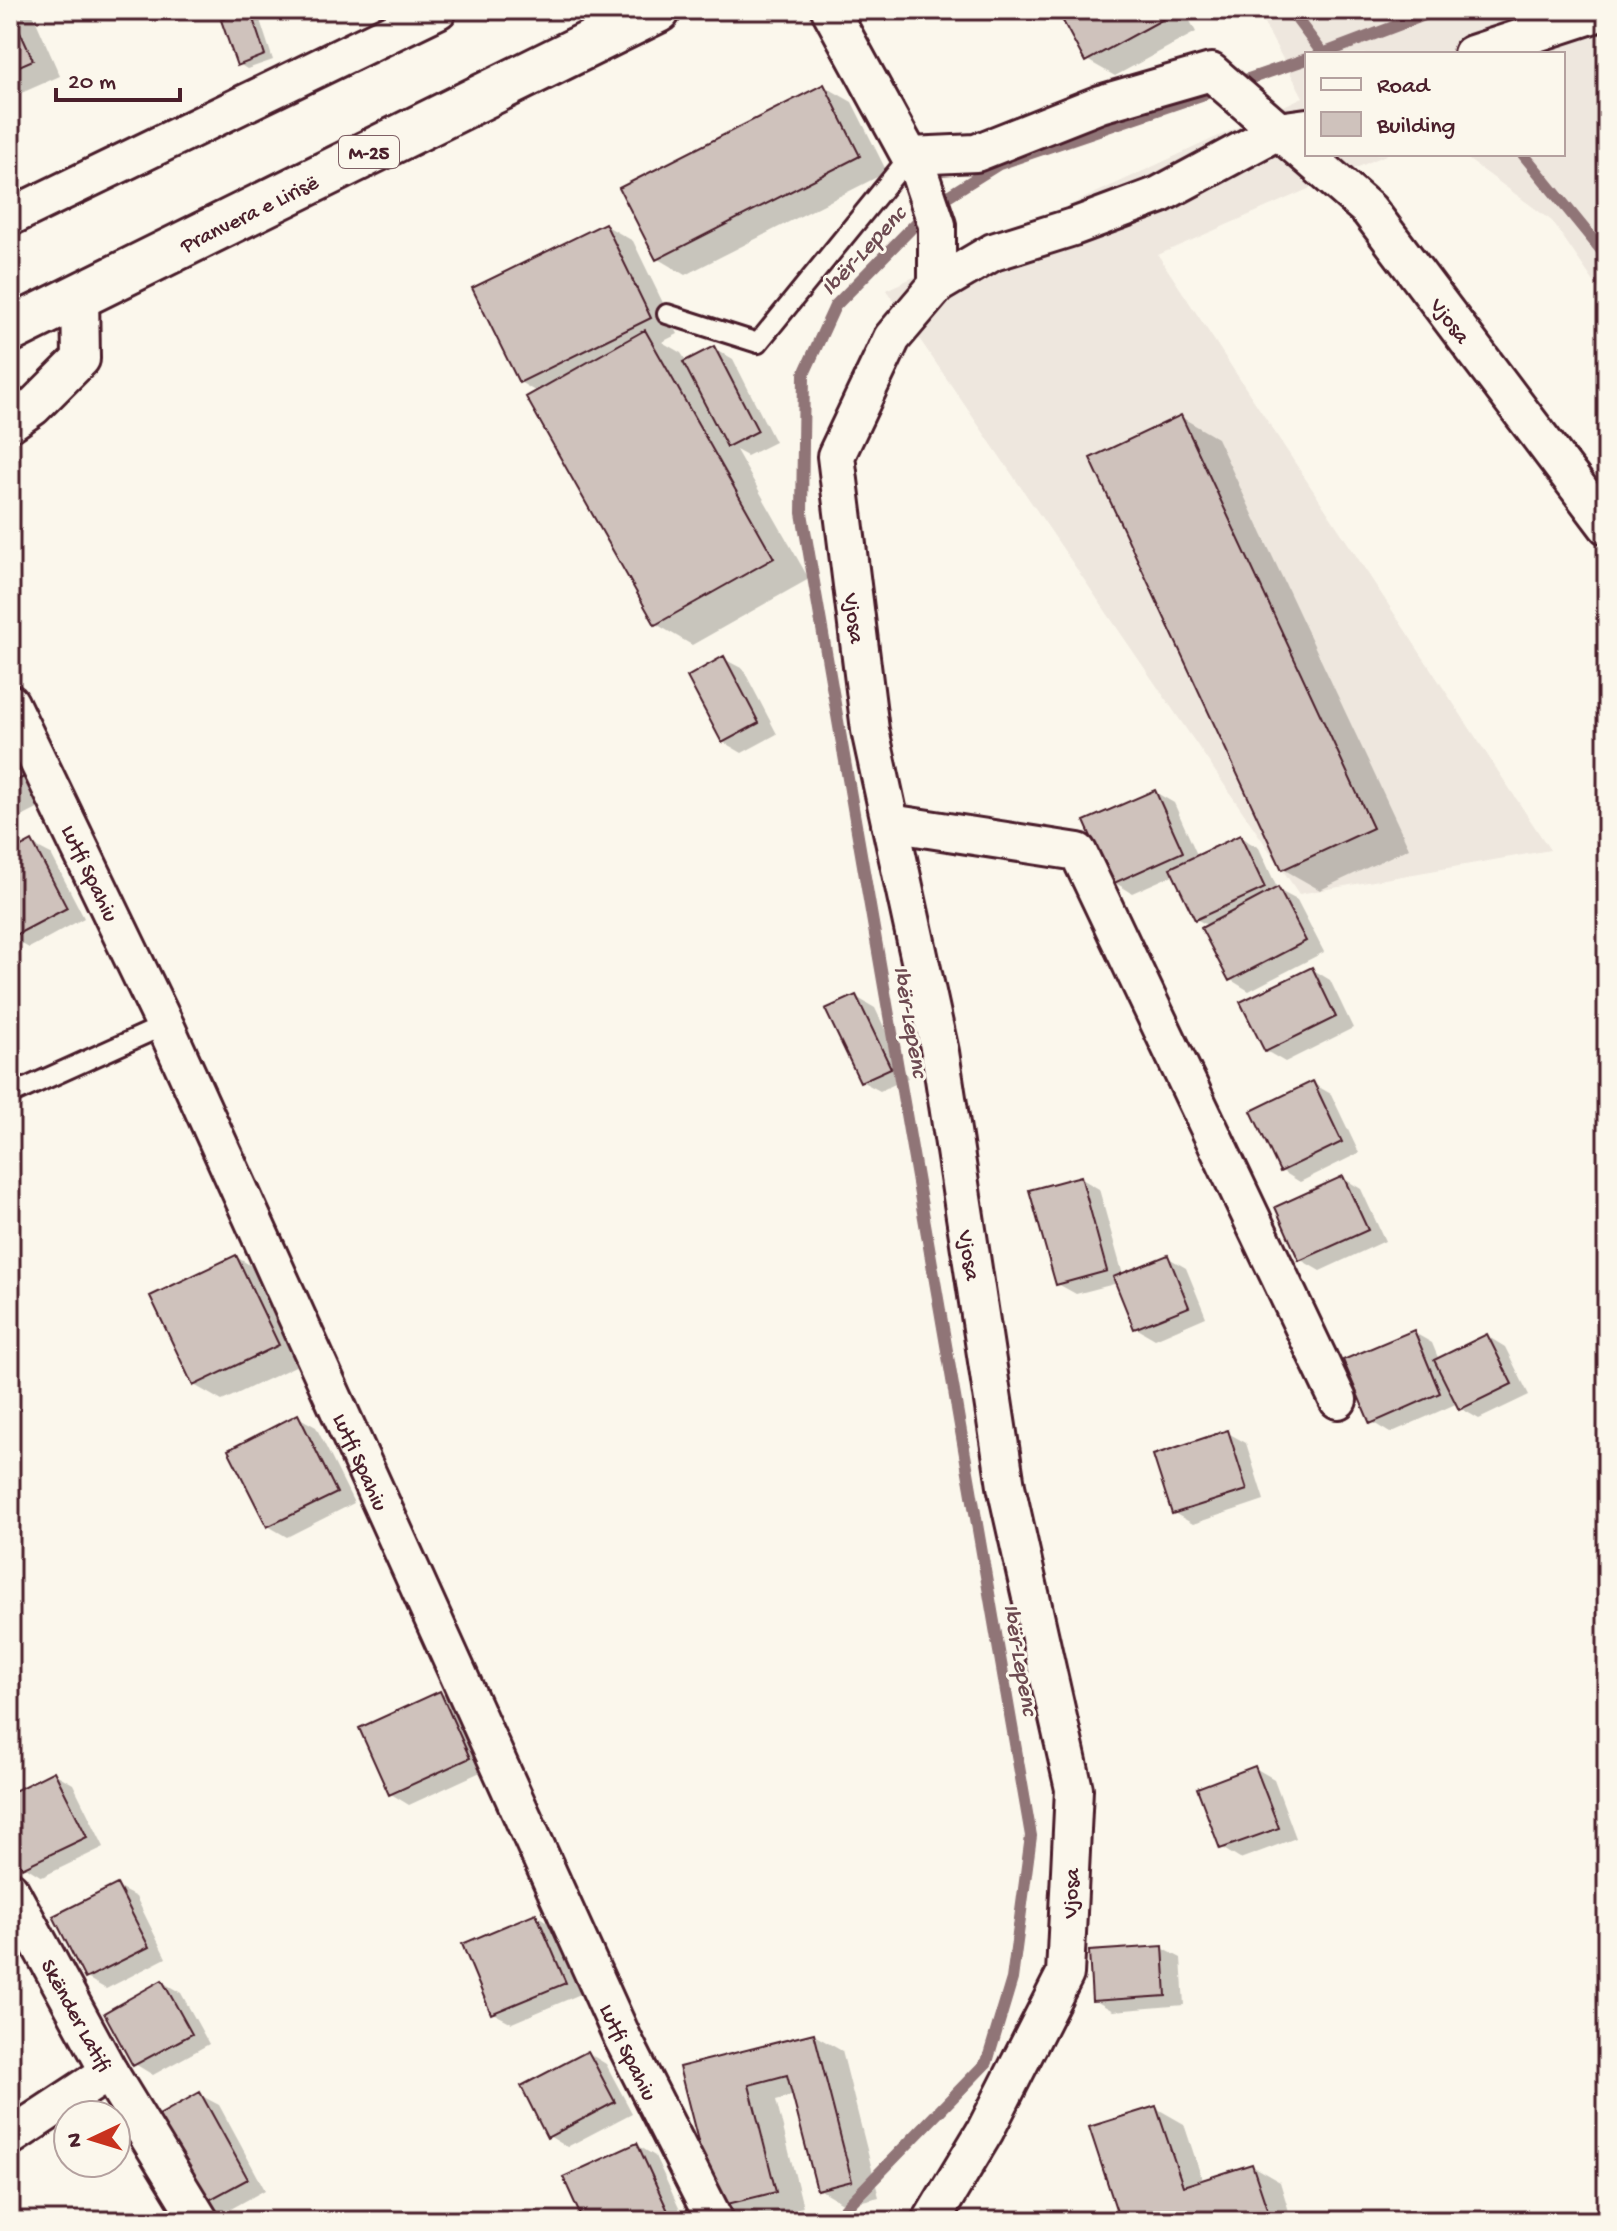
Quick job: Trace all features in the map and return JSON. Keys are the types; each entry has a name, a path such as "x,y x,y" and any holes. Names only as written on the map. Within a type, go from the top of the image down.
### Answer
{"main road":[{"name":"Pranvera e Lirisë","path":"10,330 655,11"}],"street":[{"path":"10,217 438,10"},
{"path":"830,10 915,166 937,225 937,285"},
{"path":"1478,52 1607,10"},
{"name":"Vjosa","path":"915,166 976,153 1100,104 1211,72 1293,129 1159,195 993,252 937,285 892,338 836,456 870,730 940,1052 1006,1486 1074,1789 1065,1974 985,2131 931,2221"},
{"name":"Vjosa","path":"1318,156 1369,210 1607,526"},
{"path":"10,423 33,407 81,359 80,294"},
{"name":"Lutfi Spahiu","path":"10,703 165,1025 623,2039 715,2221"},
{"path":"890,823 1078,852 1338,1400"},
{"name":"Skënder Latifi","path":"10,1890 109,2072 200,2221"},
{"path":"10,2137 109,2072"}],"lane":[{"path":"667,314 758,343 915,166"},
{"path":"10,1095 165,1025"}],"shaded area":[{"path":"1257,10 1607,10 1607,301 1552,221 1464,156 1565,156 1565,52 1305,52 1305,156 1383,156 1158,255 1550,850 1299,894 886,290 1303,97"}],"building":[{"path":"10,10 33,60 10,70"},
{"path":"250,10 265,55 237,66 221,20"},
{"path":"1057,10 1166,10 1169,16 1085,62"},
{"path":"824,84 860,156 656,260 619,188"},
{"path":"605,223 651,318 519,383 472,288"},
{"path":"645,330 774,558 655,625 526,397"},
{"path":"714,346 758,431 727,447 683,362"},
{"path":"1181,415 1373,828 1282,870 1090,458"},
{"path":"724,656 759,723 722,743 687,677"},
{"path":"10,748 24,777 10,784"},
{"path":"1155,790 1183,852 1112,884 1084,821"},
{"path":"1240,835 1265,888 1195,920 1170,868"},
{"path":"32,841 67,908 10,938 10,853"},
{"path":"1278,887 1306,941 1229,981 1201,928"},
{"path":"1312,967 1336,1017 1265,1052 1240,1002"},
{"path":"856,995 891,1068 860,1082 825,1009"},
{"path":"1313,1081 1342,1142 1280,1172 1251,1111"},
{"path":"1081,1176 1107,1271 1056,1285 1029,1190"},
{"path":"1343,1176 1368,1230 1299,1261 1275,1207"},
{"path":"236,1255 279,1345 193,1386 150,1296"},
{"path":"1168,1255 1189,1307 1134,1329 1113,1277"},
{"path":"1414,1330 1440,1393 1370,1424 1343,1360"},
{"path":"1487,1334 1512,1384 1459,1410 1434,1360"},
{"path":"298,1414 337,1493 267,1527 228,1450"},
{"path":"1228,1430 1247,1490 1172,1514 1153,1455"},
{"path":"440,1691 470,1758 389,1795 359,1728"},
{"path":"1255,1766 1279,1828 1220,1849 1197,1788"},
{"path":"54,1771 87,1837 22,1868 10,1843 10,1793"},
{"path":"117,1884 149,1947 85,1979 53,1916"},
{"path":"536,1913 566,1983 491,2014 462,1944"},
{"path":"1163,1946 1166,1996 1092,2001 1089,1951"},
{"path":"162,1980 192,2034 133,2066 104,2013"},
{"path":"814,2033 852,2181 817,2190 787,2075 749,2085 776,2192 715,2207 679,2067"},
{"path":"588,2051 615,2102 547,2138 521,2086"},
{"path":"200,2092 248,2179 200,2205 152,2119"},
{"path":"1156,2106 1183,2186 1252,2164 1271,2221 1120,2221 1089,2127"},
{"path":"637,2143 668,2211 647,2221 583,2221 563,2177"}],"waterway":[{"path":"1290,10 1322,52"},
{"name":"Ibër-Lepenc","path":"1327,52 1438,10"},
{"name":"Ibër-Lepenc","path":"833,2221 987,2062 1012,1979 1031,1836 802,513 804,374 835,306 935,204 999,164 1305,60"},
{"path":"1525,156 1607,257"}]}
